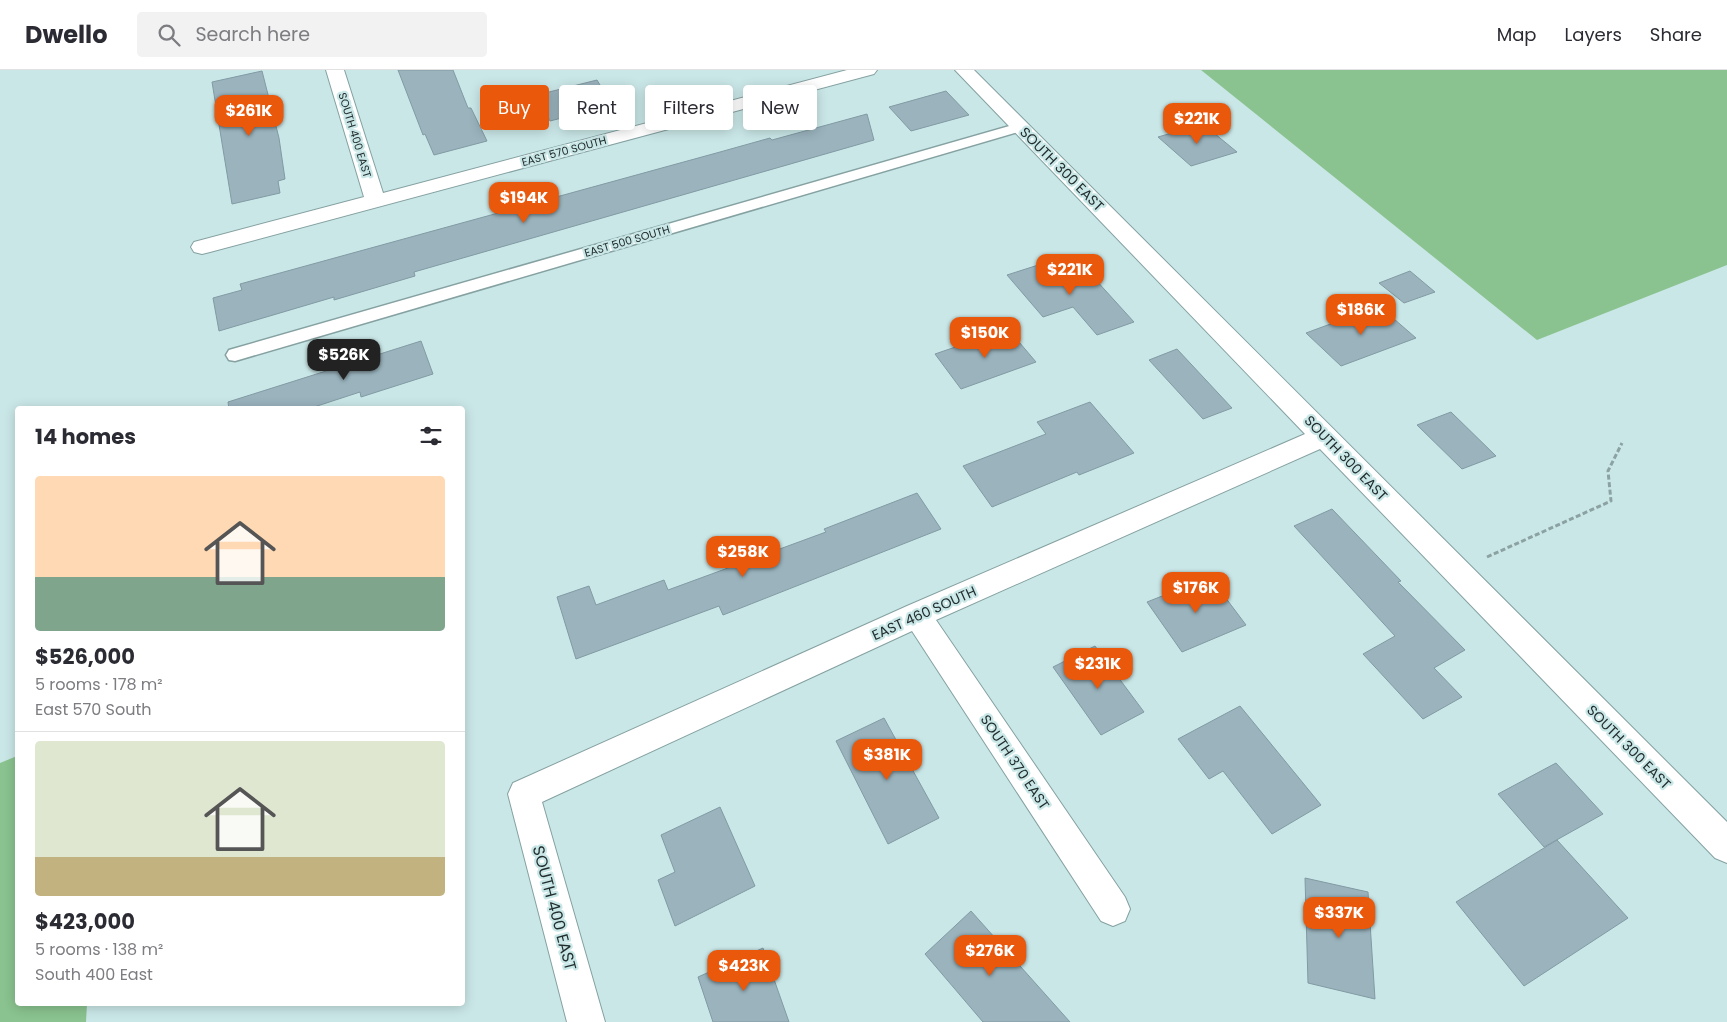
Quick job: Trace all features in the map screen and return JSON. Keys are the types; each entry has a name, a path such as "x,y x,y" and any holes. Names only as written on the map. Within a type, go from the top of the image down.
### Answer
{"street":[{"name":"SOUTH 400 EAST","path":"335,70 375,201"},
{"name":"EAST 570 SOUTH","path":"202,247 868,70"},
{"name":"SOUTH 300 EAST","path":"964,70 1727,846"},
{"name":"EAST 460 SOUTH","path":"524,794 917,616 1325,436"},
{"name":"SOUTH 370 EAST","path":"917,616 1113,909"},
{"name":"SOUTH 400 EAST","path":"524,794 586,1022"}],"lane":[{"name":"EAST 500 SOUTH","path":"234,355 1020,127"}],"path":[{"path":"1457,571 1611,501 1608,471 1622,443"}],"green space":[{"path":"1201,70 1727,70 1727,265 1537,340"},
{"path":"15,757 15,1006 87,1006 86,1022 0,1022 0,763"}],"building":[{"path":"398,70 453,70 468,108 471,108 487,141 434,155 425,134 423,135"},
{"path":"262,71 279,138 285,179 278,181 280,193 232,204 212,82"},
{"path":"597,80 600,85 577,85"},
{"path":"559,90 559,119 550,121 549,119 549,92"},
{"path":"946,91 969,115 911,131 889,107"},
{"path":"867,114 874,140 414,272 415,276 334,300 334,297 219,331 213,298 242,290 240,284 770,138 772,140 809,130 817,130 817,128"},
{"path":"1203,124 1237,152 1191,166 1158,137"},
{"path":"1057,259 1080,284 1095,279 1134,322 1097,335 1073,307 1043,317 1007,275"},
{"path":"1410,271 1435,292 1404,303 1379,283"},
{"path":"1379,306 1416,338 1341,366 1306,333"},
{"path":"1008,329 1036,362 961,389 935,354"},
{"path":"421,341 433,374 361,397 360,392 317,406 229,406 228,402"},
{"path":"1177,349 1232,408 1203,419 1149,360"},
{"path":"1090,402 1134,453 1079,475 1077,472 992,507 963,466 1046,434 1037,422"},
{"path":"1451,412 1496,456 1462,469 1417,425"},
{"path":"917,493 941,529 723,615 719,606 576,659 557,597 589,586 596,605 664,580 668,590 826,532 824,529"},
{"path":"1332,509 1401,581 1398,582 1465,650 1434,668 1462,697 1423,719 1363,654 1395,636 1294,526"},
{"path":"1210,577 1246,625 1182,652 1147,602"},
{"path":"1095,646 1144,712 1101,735 1053,667"},
{"path":"1240,706 1321,805 1272,834 1223,771 1209,779 1178,739"},
{"path":"884,718 939,818 888,844 836,741"},
{"path":"1556,763 1603,814 1544,847 1498,794"},
{"path":"720,807 755,886 675,926 658,880 675,872 661,835"},
{"path":"1557,840 1628,918 1524,986 1456,902"},
{"path":"1305,878 1368,892 1375,999 1308,983"},
{"path":"971,911 1070,1022 983,1022 925,954"},
{"path":"763,948 789,1022 713,1022 698,977"}]}
